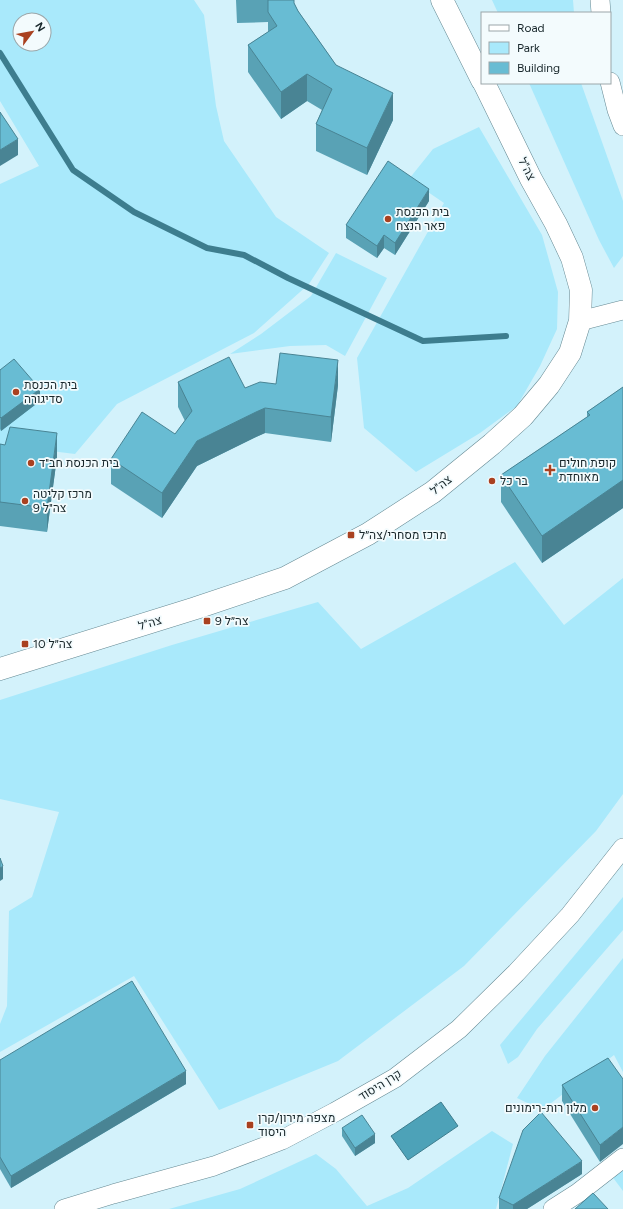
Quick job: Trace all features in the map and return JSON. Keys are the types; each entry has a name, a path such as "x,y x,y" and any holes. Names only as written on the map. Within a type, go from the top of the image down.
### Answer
{"street":[{"path":"442,0 481,78"},
{"path":"600,0 601,12"},
{"name":"צה\"ל","path":"0,669 196,608 285,578 368,534 433,492 492,444 523,416 549,385 570,353 580,321 581,290 572,258 484,84"},
{"path":"610,84 623,126"},
{"path":"580,321 623,310"},
{"name":"קרן היסוד","path":"64,1209 214,1166 275,1143 335,1112 394,1078 459,1029 516,973 570,916 623,848"},
{"path":"553,1209 578,1194 623,1158"}],"green space":[{"path":"0,0 194,0 204,15 216,106 224,141 276,217 329,253 309,284 254,333 117,404 75,454 43,450 0,450 0,184 39,166 0,101"},
{"path":"492,0 573,0 574,12 498,12"},
{"path":"529,84 581,84 623,201 623,256 614,268 599,240"},
{"path":"479,127 542,235 558,292 557,329 540,366 517,406 480,433 416,472 364,428 357,358 444,203 409,179 433,149"},
{"path":"336,253 387,278 345,356 326,345 290,346 230,354 261,334 311,296"},
{"path":"515,562 564,625 623,578 623,794 596,831 464,966 338,1061 219,1110 134,976 0,1052 0,1024 7,1006 9,911 32,897 59,812 0,799 0,700 172,645 318,602 361,649"},
{"path":"623,897 623,930 537,1029 518,1057 508,1064 500,1045"},
{"path":"623,958 623,1072 614,1055 542,1110 517,1098 545,1056"},
{"path":"492,1131 513,1144 496,1209 169,1209 240,1189 316,1154 336,1169 367,1206 408,1188"},
{"path":"623,1166 623,1191 611,1175"}],"shaded area":[{"path":"441,1102 458,1126 408,1160 391,1136"}],"building":[{"path":"268,0 294,0 298,11 336,65 393,93 367,148 316,124 332,89 307,74 281,92 248,45 277,26 268,12"},
{"path":"0,112 18,139 0,150"},
{"name":"בית הכנסת פאר הנצח","path":"388,161 429,189 395,243 384,235 377,246 346,225"},
{"path":"280,353 338,360 331,417 265,408 256,412 197,441 162,493 111,459 142,412 175,434 192,411 178,382 229,357 245,388 260,382 276,384"},
{"name":"בית הכנסת סדיגורה","path":"14,359 40,389 1,418 0,370"},
{"path":"623,387 623,480 542,536 501,475 590,415 587,412"},
{"path":"10,427 57,433 47,508 0,502 0,444 5,445"},
{"path":"0,858 3,866 0,868"},
{"path":"132,981 186,1071 11,1176 0,1157 0,1060"},
{"path":"608,1058 623,1079 623,1127 600,1145 562,1085"},
{"path":"541,1112 582,1161 513,1205 499,1198 523,1130"},
{"path":"362,1115 375,1134 355,1148 342,1128"},
{"path":"593,1193 608,1209 575,1209"}],"waterway":[{"path":"0,53 73,170 134,212 207,248 244,255 288,278 423,341 506,336"}],"place":[{"name":"בית הכנסת פאר הנצח","path":"388,219"},
{"name":"בית הכנסת סדיגורה","path":"16,392"},
{"name":"בית הכנסת חב\"ד","path":"31,463"},
{"name":"קופת חולים מאוחדת","path":"550,470"},
{"name":"בר כל","path":"492,481"},
{"name":"מרכז קליטה צה\"ל 9","path":"25,501"},
{"name":"מרכז מסחרי/צה״ל","path":"351,535"},
{"name":"צה״ל 9","path":"207,621"},
{"name":"צה״ל 10","path":"25,644"},
{"name":"מלון רות-רימונים","path":"595,1108"},
{"name":"מצפה מירון/קרן היסוד","path":"250,1125"}]}
